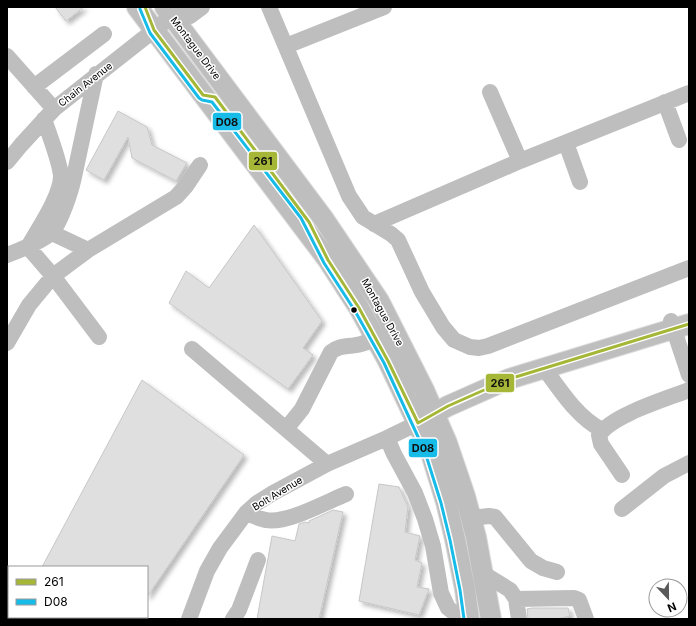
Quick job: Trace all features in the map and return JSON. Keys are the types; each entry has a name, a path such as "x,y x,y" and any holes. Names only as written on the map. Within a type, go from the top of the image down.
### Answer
{"main road":[{"name":"Montague Drive","path":"136,7 328,260 359,308 418,423 430,450 448,509 466,594 469,619"},
{"name":"Montague Drive","path":"170,10 323,218 372,289 407,355 435,413 465,496 484,574 491,619"},
{"path":"418,423 448,406 509,379 678,325 689,314"}],"street":[{"path":"145,7 154,30"},
{"path":"170,10 190,16 202,7"},
{"path":"269,7 349,196 362,217 391,234 398,240 422,292 443,327 454,340 470,347 479,348 488,346 689,268"},
{"path":"286,46 384,7"},
{"name":"Chain Avenue","path":"7,162 49,114 96,74 154,30 170,10"},
{"path":"34,87 104,34"},
{"path":"8,59 34,87 49,114 60,169 61,180 53,202 28,246"},
{"path":"7,255 52,233 70,191 96,74"},
{"path":"490,92 520,162"},
{"path":"374,224 689,93"},
{"path":"665,102 679,140"},
{"path":"566,144 580,182"},
{"path":"7,343 29,306 53,276 88,250 176,197 186,186 200,165"},
{"path":"52,233 88,250"},
{"path":"28,246 53,276 99,337"},
{"path":"678,325 689,375"},
{"path":"286,429 302,409 331,352 344,345 356,345 375,338"},
{"path":"192,349 327,464"},
{"path":"544,368 578,412 594,426 602,430"},
{"path":"622,475 601,444 599,435 602,430 611,423 631,413 689,390"},
{"name":"Bolt Avenue","path":"189,619 207,571 220,548 246,513 257,503 327,464 418,423"},
{"path":"387,438 415,493 425,519 443,599 448,608 462,619"},
{"path":"622,509 664,476 689,463"},
{"path":"246,513 266,520 281,520 346,494"},
{"path":"425,519 448,509"},
{"path":"471,518 489,516 495,517 531,561 543,568 557,572"},
{"path":"233,619 239,610 258,560"},
{"path":"484,574 510,590 516,599 519,619"},
{"path":"443,599 466,594"},
{"path":"516,599 574,598 579,600 586,619"}],"building":[{"path":"55,7 84,7 66,21"},
{"path":"118,111 147,127 152,145 187,163 176,181 132,158 128,137 104,180 86,170"},
{"path":"254,225 322,321 303,348 313,355 288,389 169,303 186,271 209,288"},
{"path":"142,380 244,455 148,596 148,566 43,566"},
{"path":"379,484 399,487 408,507 405,532 420,536 415,560 422,563 417,587 429,589 419,615 359,601"},
{"path":"333,510 343,512 319,619 257,619 272,536 295,541 299,524 305,522 309,523 309,521"},
{"path":"568,608 570,616 557,619 528,619 527,609"}],"transit line":[{"name":"261","path":"145,7 154,30 203,95 215,97 309,222 328,260 359,308 388,361 418,423 448,406 509,379 689,324"},
{"name":"D08","path":"140,9 150,33 199,98 212,102 301,218 324,263 355,311 384,363 425,452 441,503 460,590 464,619"}]}
